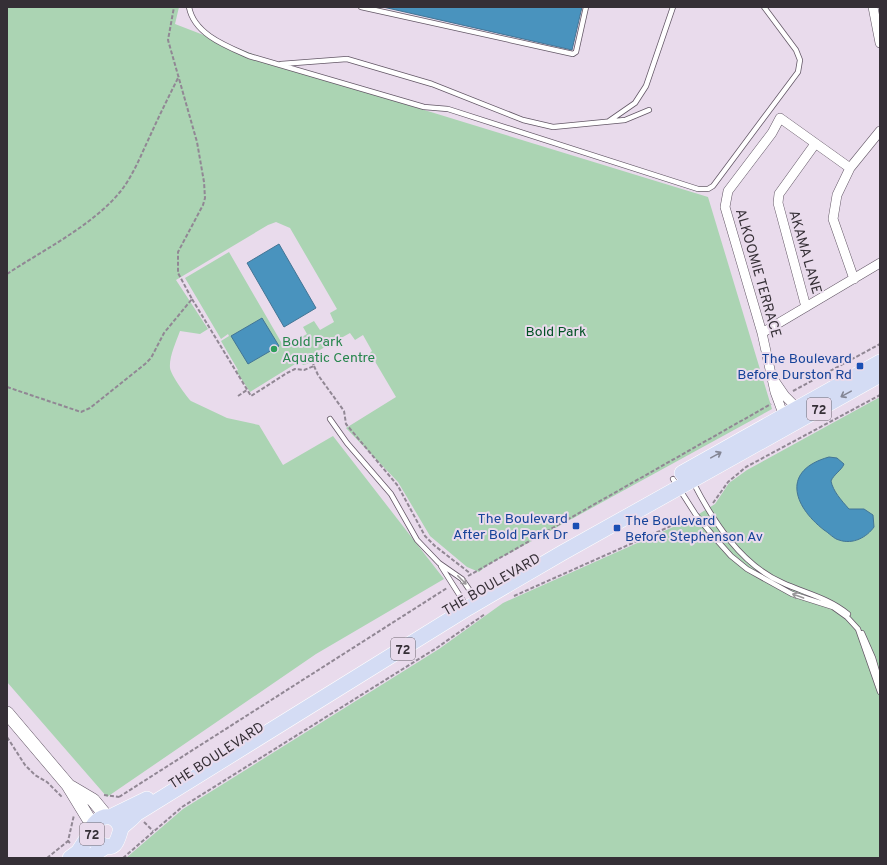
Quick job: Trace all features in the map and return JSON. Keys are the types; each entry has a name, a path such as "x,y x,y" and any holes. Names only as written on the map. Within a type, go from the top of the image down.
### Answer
{"main road":[{"name":"THE BOULEVARD","path":"801,413 880,362"},
{"name":"THE BOULEVARD","path":"70,858 78,852 100,818 108,817 151,797 675,483 801,413 880,375"},
{"name":"THE BOULEVARD","path":"88,858 106,846 115,843 119,839 121,829 136,814 474,603"},
{"name":"72","path":"108,817 116,820 121,829"},
{"name":"72","path":"92,829 97,842 106,846"}],"street":[{"path":"873,7 880,43"},
{"name":"ALKOOMIE TERRACE","path":"786,421 782,398 773,379 762,333 725,207 728,191 772,134 780,118 815,144"},
{"path":"854,278 833,219 837,195 850,168 880,131"},
{"path":"815,144 850,168"},
{"name":"AKAMA LANE","path":"806,307 778,203 780,194 815,144"},
{"path":"762,333 880,263"},
{"path":"782,398 801,413"},
{"path":"7,714 68,785 92,829"},
{"path":"68,785 92,800 108,817"}],"lane":[{"path":"188,7 190,16 202,30 223,44 249,56 424,107 448,109 698,189 708,189 713,186 798,72 800,60 796,50 764,7"},
{"path":"360,7 572,54 576,52 586,7"},
{"path":"608,122 635,103 646,86 673,7"},
{"path":"277,64 347,60 432,84 523,120 553,127 626,120 649,110"},
{"path":"330,419 342,438 391,494 417,540 439,563 454,584 474,603"},
{"path":"690,475 706,508 724,534 748,560 770,577 840,607 850,616 859,626 866,641 880,682"},
{"path":"675,483 696,514 731,556 747,569 792,594 833,607 847,617 858,629 880,692"},
{"path":"439,563 462,579 474,603"}],"path":[{"path":"174,7 168,35 194,127 204,182 205,198 203,205 180,245 178,252 178,273 249,395 253,396 287,373 295,370 304,370 313,364 318,375 344,411 346,424 398,486 425,536 435,546 471,574"},
{"path":"7,274 78,228 106,207 119,193 127,182 140,158 179,76"},
{"path":"7,387 81,412 90,408 151,358 164,333 192,299"},
{"path":"462,579 880,344"},
{"path":"238,396 247,390"},
{"path":"706,508 714,502 728,482 746,467 880,395"},
{"path":"509,598 696,514"},
{"path":"119,797 454,584"},
{"path":"123,858 182,807 438,647 474,603"},
{"path":"7,737 25,765 35,775 47,782 63,799"},
{"path":"47,858 68,841"}],"green space":[{"name":"Bold Park","path":"7,7 179,7 175,24 297,71 708,197 772,409 486,566 479,572 467,567 430,536 398,482 346,428 396,397 370,353 372,351 363,335 355,340 350,333 318,351 323,360 303,365 300,361 250,392 236,371 238,370 221,341 229,336 228,334 221,339 185,278 229,252 284,347 307,334 303,327 314,321 320,330 334,322 330,313 337,309 290,228 276,222 268,225 176,280 208,329 200,334 180,331 170,364 173,375 191,401 227,418 259,425 283,465 333,436 444,579 316,654 107,797 7,682"},
{"path":"880,397 880,858 126,858 183,809 439,649 503,603 691,519 715,504 729,483 747,470"}],"water":[{"path":"383,7 582,7 572,50"},
{"path":"279,244 316,308 284,327 247,263"},
{"path":"262,318 279,346 248,364 231,336"},
{"path":"829,457 837,458 844,464 831,481 835,492 840,499 849,509 864,509 873,515 874,527 864,537 854,541 844,541 833,537 813,520 799,499 797,489 798,479 804,470 814,463"}],"place":[{"name":"Bold Park Aquatic Centre","path":"274,349"},
{"name":"The Boulevard Before Durston Rd","path":"860,366"},
{"name":"The Boulevard After Bold Park Dr","path":"576,526"},
{"name":"The Boulevard Before Stephenson Av","path":"617,528"}]}
